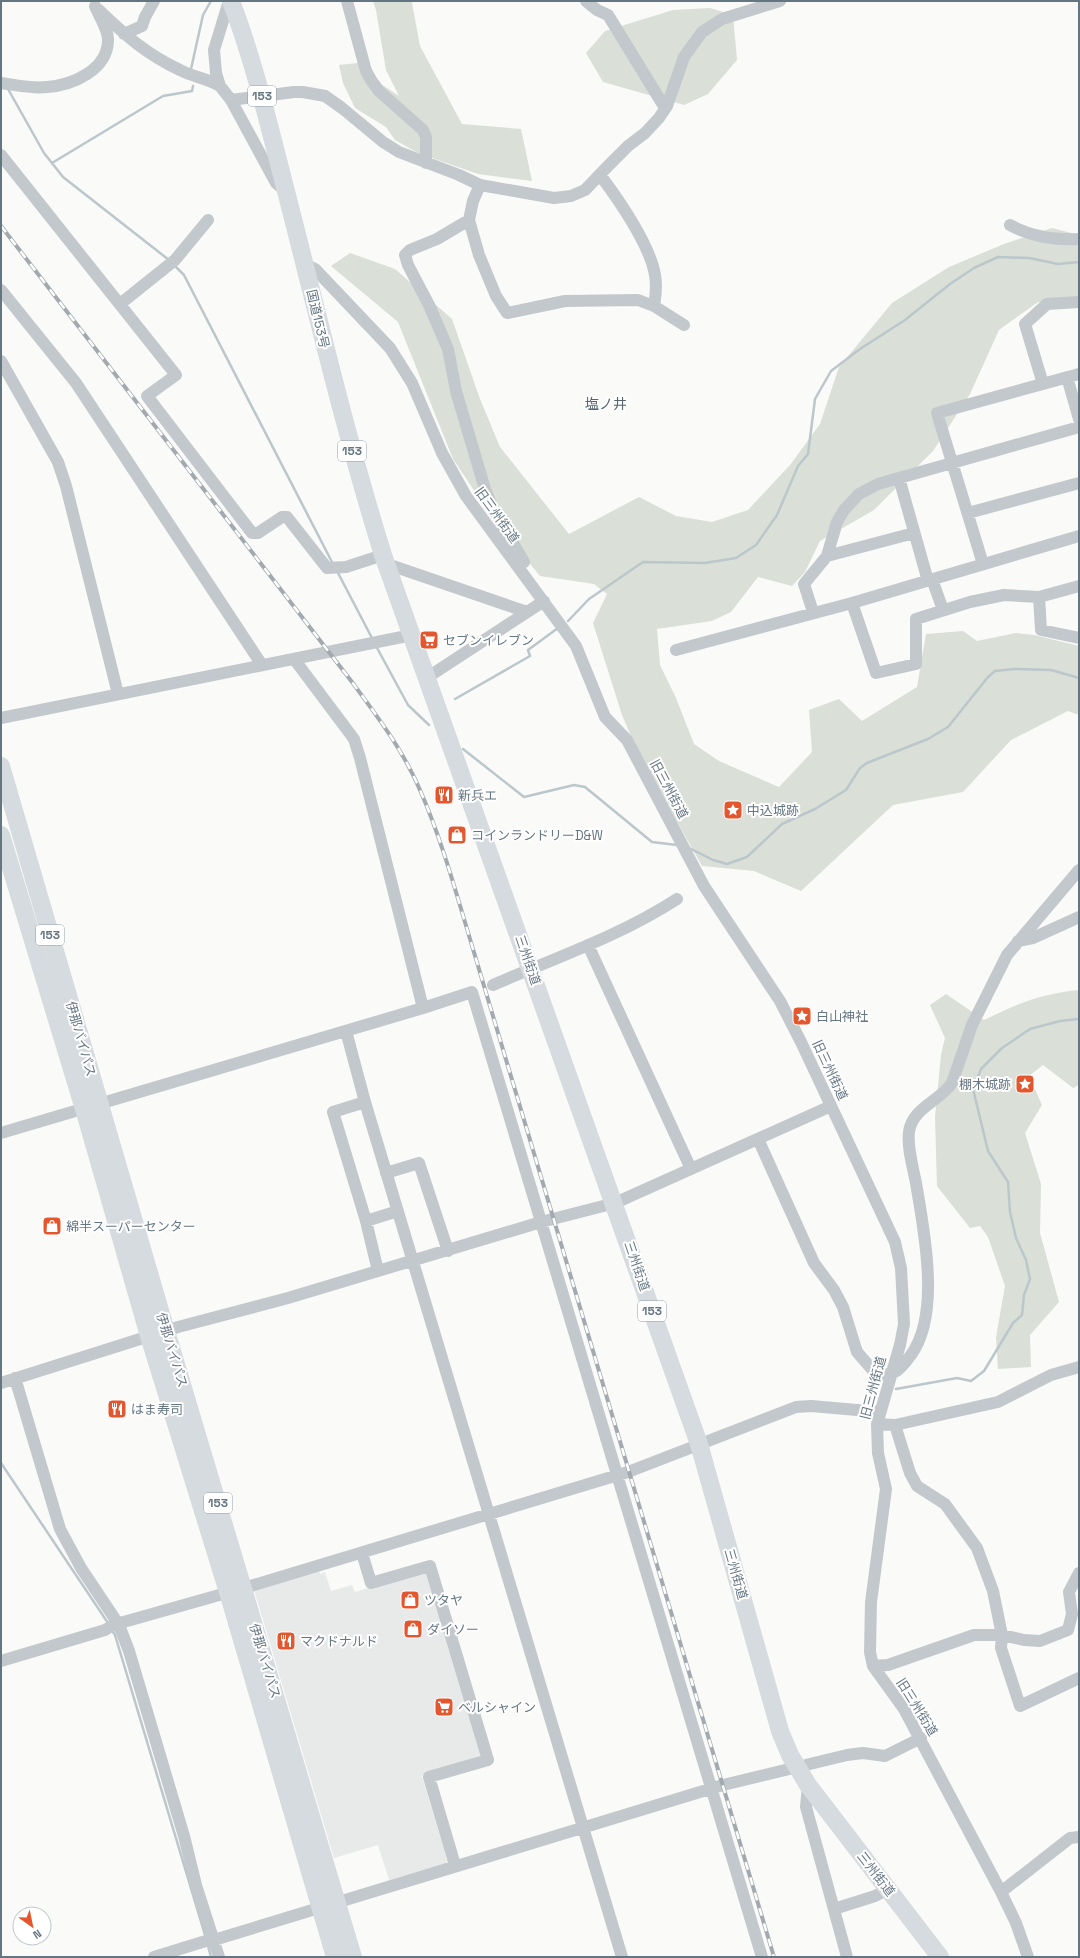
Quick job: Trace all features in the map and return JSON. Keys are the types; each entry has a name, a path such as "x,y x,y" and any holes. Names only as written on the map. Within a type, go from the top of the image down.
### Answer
{"highway":[{"name":"国道153号","path":"230,1 247,43 262,96 336,392 360,480 385,559 412,635"},
{"name":"三州街道","path":"412,635 615,1203 699,1444 780,1731 796,1768 808,1785 940,1957"},
{"name":"伊那バイパス","path":"1,766 92,1106 149,1336 236,1590 337,1902 353,1957"},
{"name":"伊那バイパス","path":"1,835 166,1331 320,1908 335,1957"}],"street":[{"path":"124,34 142,26 154,1"},
{"path":"220,86 214,62 214,50 230,1"},
{"path":"347,1 366,71 379,91 423,130 426,137 426,163"},
{"path":"586,1 597,10 608,15 665,108"},
{"path":"231,100 303,92 325,96 383,142 399,152 459,175 480,185 554,198 571,196 585,190 600,176 608,165 628,146 645,133 665,108 684,57 702,32 722,19 777,1"},
{"path":"93,4 124,34 150,55 196,77 211,81 220,86 231,100 276,183 287,193"},
{"path":"5,83 47,87 71,82 101,64 106,52 108,40 93,4"},
{"path":"1,155 176,374 147,396 252,533 258,533 282,517 287,517 324,564 336,568 385,559 527,612"},
{"path":"600,176 618,198 647,251 655,274 657,288 654,306"},
{"path":"480,185 473,201 469,220 496,296 507,313 565,301 638,300 654,306 684,325"},
{"path":"120,304 172,263 208,220"},
{"path":"428,677 544,601 542,588 514,547 493,509 485,489 456,391 448,349 435,318 404,255 410,250 437,239 469,220"},
{"path":"1010,226 1022,232 1065,239 1079,239"},
{"name":"旧三州街道","path":"305,264 314,269 390,348 412,383 442,453 466,496 576,646 605,717 627,740 704,886 780,1001 831,1106 894,1242 901,1268 904,1324 900,1345 878,1418 877,1442 886,1489 871,1602 870,1652 873,1666 904,1709 1001,1892 1016,1923 1028,1957"},
{"path":"1,290 76,383 262,665"},
{"path":"1043,384 1025,324 1047,304 1079,302"},
{"path":"1,361 58,462 66,486 118,694"},
{"path":"983,564 937,413 1079,374"},
{"path":"1067,377 1079,419"},
{"path":"813,612 804,584 828,556 837,522 844,510 860,494 878,484 1079,427"},
{"path":"899,478 914,533 930,580 943,610"},
{"path":"968,513 1079,483"},
{"path":"828,556 914,533"},
{"path":"676,650 813,612 852,603 1079,536"},
{"path":"852,603 876,673 916,664 916,619 970,602 1004,596 1039,597 1079,586"},
{"path":"1039,597 1041,630 1079,638"},
{"path":"1,718 412,635"},
{"path":"294,659 354,740 360,758 423,1008"},
{"path":"758,1139 814,1263 834,1290 843,1307 857,1352 877,1374 890,1375 902,1368 913,1352 922,1334 928,1308 925,1256 919,1203 910,1148 909,1133 911,1122 918,1113 947,1089 952,1082 972,1025 1007,955 1079,870"},
{"path":"494,985 653,914 676,899"},
{"path":"1018,941 1033,938 1079,917"},
{"path":"588,944 691,1169"},
{"path":"1,1133 423,1008 472,992 762,1957"},
{"path":"346,1031 386,1173 414,1261 622,1957"},
{"path":"365,1102 333,1112 366,1220 378,1271"},
{"path":"1,1383 166,1331 414,1261 541,1222 615,1203 831,1106"},
{"path":"386,1173 419,1163 448,1251"},
{"path":"366,1220 398,1211"},
{"path":"1,1661 617,1475 796,1407 811,1406 878,1418 896,1425 998,1402 1051,1375 1079,1367"},
{"path":"15,1378 60,1529 112,1627 129,1651 184,1836 196,1885 219,1957"},
{"path":"896,1425 910,1473 917,1486 945,1504 977,1548 993,1591 1002,1635 1002,1648 1020,1706 1079,1678"},
{"path":"362,1552 371,1583 430,1566 486,1752 488,1760 429,1777 455,1865"},
{"path":"873,1666 888,1665 974,1635 1002,1635 1024,1640 1040,1641 1068,1630 1072,1614 1069,1592 1079,1573"},
{"path":"154,1957 320,1908 455,1865 584,1829 712,1788 858,1753 885,1756 920,1738"},
{"path":"808,1785 806,1807 847,1957"},
{"path":"1001,1892 1070,1838 1079,1837"},
{"path":"834,1909 875,1896 888,1889"}],"shaded area":[{"path":"373,1 414,1 412,3 420,46 462,124 521,129 532,181 478,174 418,153 395,140 386,127 355,108 343,83 339,65 358,63 381,84 399,96 386,70 376,10"},
{"path":"710,8 733,15 737,60 708,94 684,105 603,82 586,53 605,31 673,10"},
{"path":"1052,228 1079,235 1079,306 1038,302 999,330 970,394 933,451 874,510 820,541 805,572 792,586 758,577 731,612 712,621 657,629 660,665 676,698 694,744 719,761 779,787 812,752 809,710 839,699 862,721 917,687 926,634 963,631 977,641 1016,633 1034,635 1079,646 1079,715 1068,711 1011,740 963,792 893,805 801,891 754,871 702,866 638,753 622,715 593,623 607,594 594,584 540,576 494,520 453,459 398,322 331,266 350,253 395,269 452,319 480,399 500,447 569,534 639,497 676,516 712,522 748,510 790,465 820,424 839,367 892,303 949,267 1004,244"},
{"path":"1079,990 1079,1085 1073,1088 1043,1065 1029,1076 1042,1105 1025,1133 1041,1184 1040,1233 1059,1302 1030,1335 1031,1367 998,1369 996,1337 1005,1286 988,1237 980,1226 970,1228 937,1186 935,1117 941,1055 945,1038 930,1005 946,994 984,1020 1030,1000 1053,994"},
{"path":"319,1570 320,1574 325,1572 331,1591 352,1585 355,1592 421,1572 426,1573 482,1753 478,1758 422,1776 448,1863 389,1880 378,1845 334,1858 254,1590"}],"waterway":[{"path":"191,69 203,15 211,1"},
{"path":"52,163 163,96 192,91 193,86"},
{"path":"8,89 44,153 63,177 169,260"},
{"path":"568,621 589,599 643,562 705,563 736,558 756,545 777,515 798,466 808,454 815,399 831,371 860,349 905,320 950,284 974,268 998,257 1029,258 1058,264 1079,262"},
{"path":"174,265 184,275 333,564"},
{"path":"337,571 373,640"},
{"path":"455,699 530,656 528,650 558,628"},
{"path":"376,646 408,705 429,725"},
{"path":"689,848 713,860 727,864 747,857 782,824 815,809 846,790 860,768 867,763 928,739 948,727 988,677 995,671 1014,669 1051,670 1079,678"},
{"path":"463,749 524,797 574,785 585,787 652,842 677,845"},
{"path":"896,1389 957,1378 971,1381 984,1371 1013,1323 1022,1315 1024,1295 1030,1279 1026,1260 1016,1238 1010,1212 1008,1182 988,1151 973,1089 981,1069 1002,1048 1030,1029 1060,1021 1079,1019"},
{"path":"1,1463 108,1623"},
{"path":"112,1630 115,1635 205,1935"},
{"path":"208,1946 211,1957"}],"railway":[{"path":"1,226 352,682 398,747 420,790 435,826 453,883 774,1957"}],"place":[{"name":"セブンイレブン","path":"429,640"},
{"name":"新兵エ","path":"444,795"},
{"name":"中込城跡","path":"733,810"},
{"name":"コインランドリーD&W","path":"457,835"},
{"name":"白山神社","path":"802,1016"},
{"name":"棚木城跡","path":"1025,1084"},
{"name":"綿半スーパーセンター","path":"52,1226"},
{"name":"はま寿司","path":"117,1409"},
{"name":"ツタヤ","path":"410,1600"},
{"name":"ダイソー","path":"413,1629"},
{"name":"マクドナルド","path":"286,1641"},
{"name":"ベルシャイン","path":"444,1707"}],"district":[{"name":"塩ノ井","path":"606,404"}]}
